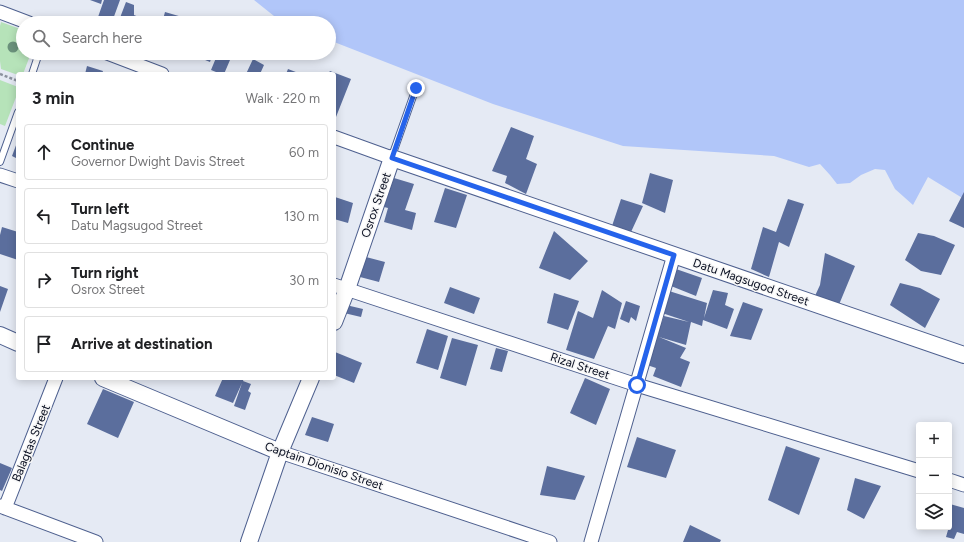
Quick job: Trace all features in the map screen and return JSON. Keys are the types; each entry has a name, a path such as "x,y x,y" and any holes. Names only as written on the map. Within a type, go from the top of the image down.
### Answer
{"street":[{"path":"0,12 16,18"},
{"path":"125,60 157,72"},
{"name":"Datu Magsugod Street","path":"336,138 964,355"},
{"name":"Osrox Street","path":"336,312 341,287 392,158"},
{"path":"0,175 16,180"},
{"path":"591,542 674,255"},
{"name":"Rizal Street","path":"341,287 637,385 916,470"},
{"path":"0,335 16,342"},
{"name":"Balagtas Street","path":"2,507 55,380"},
{"name":"Captain Dionisio Street","path":"107,380 280,452 550,542"},
{"path":"249,542 280,452 309,380"},
{"path":"952,481 964,485"},
{"path":"2,507 96,542"}],"lane":[{"path":"33,72 37,60"},
{"name":"Osrox Street","path":"392,158 416,88"},
{"path":"0,162 16,118"}],"path":[{"path":"0,74 16,80"}],"green space":[{"path":"1,22 16,27 16,60 28,60 24,72 16,72 16,74 1,69"},
{"path":"0,80 16,86 16,97 5,126 0,124"}],"water":[{"path":"254,0 964,0 964,199 928,177 913,205 895,189 885,170 875,169 861,175 850,183 837,184 820,164 809,167 774,156 623,146 493,104 336,43 336,16 274,16"}],"building":[{"path":"90,0 102,0 101,4"},
{"path":"104,0 120,0 114,16 98,16"},
{"path":"126,2 134,5 134,15 136,16 121,16"},
{"path":"165,12 179,16 164,16"},
{"path":"215,60 230,60 225,72 216,72 211,70"},
{"path":"253,60 264,65 261,72 247,72"},
{"path":"87,66 103,71 103,72 86,72"},
{"path":"288,69 296,72 287,72"},
{"path":"336,73 351,79 336,117"},
{"path":"511,127 534,136 526,159 537,164 526,194 505,183 507,176 492,171"},
{"path":"16,145 16,158 12,156"},
{"path":"650,173 673,180 665,213 642,203"},
{"path":"394,178 414,184 405,210 416,213 412,230 384,222 388,208 384,207"},
{"path":"445,188 467,195 456,228 434,222"},
{"path":"964,192 964,228 949,221"},
{"path":"336,197 353,203 348,223 336,220"},
{"path":"621,199 643,206 631,232 612,226"},
{"path":"788,199 804,204 789,247 779,242 769,277 751,269 763,227 776,232"},
{"path":"2,227 16,231 16,259 0,254 0,235"},
{"path":"554,231 588,261 570,280 539,268"},
{"path":"918,233 934,236 955,245 941,275 921,271 905,260"},
{"path":"825,253 855,266 838,307 814,298 820,285"},
{"path":"366,257 385,262 379,282 360,277"},
{"path":"676,269 702,278 696,296 671,286"},
{"path":"900,283 920,288 940,299 925,328 890,305"},
{"path":"0,286 8,289 0,312"},
{"path":"450,287 480,298 474,314 444,303"},
{"path":"602,290 622,303 615,329 608,326 594,359 566,350 578,311 593,318"},
{"path":"713,290 728,293 725,305 734,309 727,329 703,320 702,326 691,322 686,345 659,337 686,348 680,358 690,362 681,387 653,376 656,368 647,365 664,316 689,322 662,313 669,291 707,303 704,318"},
{"path":"554,293 579,301 568,330 547,323"},
{"path":"626,301 640,306 636,321 631,317 629,323 620,319"},
{"path":"743,302 763,309 751,340 730,336"},
{"path":"346,305 363,309 361,317 344,313"},
{"path":"427,329 448,336 438,370 416,363"},
{"path":"452,338 478,345 466,386 440,378"},
{"path":"496,348 508,351 502,372 490,369"},
{"path":"336,352 362,363 354,383 336,376"},
{"path":"585,378 610,389 596,425 570,413"},
{"path":"222,380 243,380 251,384 248,391 251,393 245,410 234,406 242,383 233,403 215,396"},
{"path":"103,389 134,402 118,438 87,424"},
{"path":"312,417 334,424 328,442 305,435"},
{"path":"637,437 676,450 666,478 627,467"},
{"path":"786,446 820,458 799,515 768,500"},
{"path":"0,463 12,468 2,491 0,490"},
{"path":"547,466 585,476 575,500 540,495"},
{"path":"855,478 881,486 864,519 847,510"},
{"path":"952,505 964,508 964,534 957,532 954,539 946,537 948,530 952,530"},
{"path":"690,525 721,540 720,542 683,542"}],"route":[{"path":"416,88 392,158 674,255 637,385"}]}
